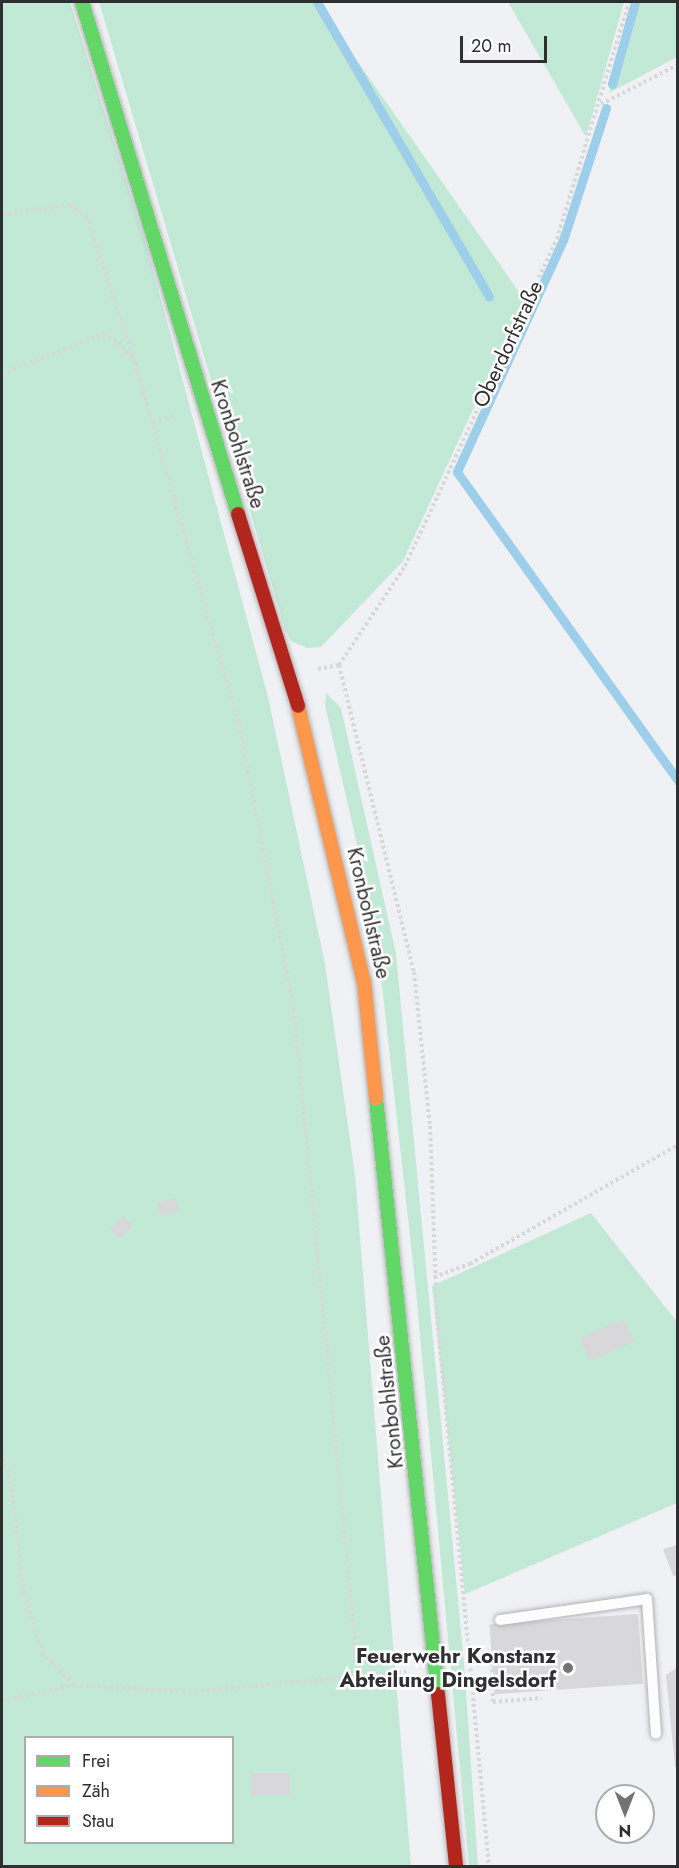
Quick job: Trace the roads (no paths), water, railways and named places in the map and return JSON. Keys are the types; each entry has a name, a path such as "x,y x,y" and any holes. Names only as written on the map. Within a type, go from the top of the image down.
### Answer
{"main road":[{"name":"Kronbohlstraße","path":"82,2 203,408 290,674 364,982 456,1866"}],"lane":[{"path":"500,1620 647,1599 656,1734"}],"waterway":[{"path":"317,2 489,296"},
{"path":"612,84 635,2"},
{"path":"606,108 563,240 457,472 678,781"}],"place":[{"name":"Feuerwehr Konstanz Abteilung Dingelsdorf","path":"568,1668"}]}
